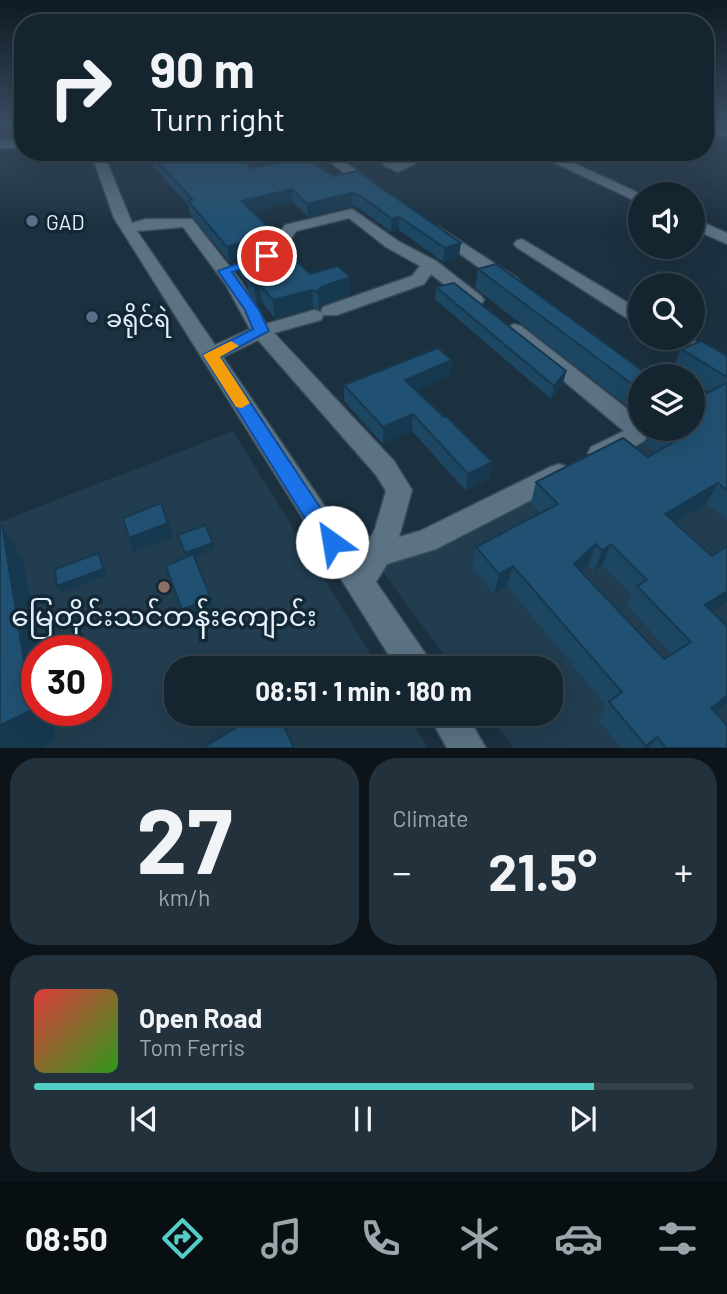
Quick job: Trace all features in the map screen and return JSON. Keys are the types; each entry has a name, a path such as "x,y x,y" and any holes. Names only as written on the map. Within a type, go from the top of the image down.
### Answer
{"street":[{"path":"100,161 121,218 407,656"},
{"path":"336,161 385,196"},
{"path":"387,161 398,167 413,161"},
{"path":"558,161 628,193"},
{"path":"224,271 284,251 282,242 290,228 352,213 391,244 430,265 641,432 426,541 380,554"},
{"path":"419,219 529,294"},
{"path":"128,228 187,222 252,310 261,331 385,468 399,491 388,538 358,584"},
{"path":"705,229 727,239"},
{"path":"522,244 628,310"},
{"path":"211,355 261,331 322,314 418,280 430,265"},
{"path":"695,350 727,369"},
{"path":"453,726 468,748"}],"shaded area":[{"path":"727,415 727,748 513,748 497,726 563,726 563,656 445,656 380,568 638,441 705,441 705,424"},
{"name":"မြေတိုင်းသင်တန်းကျောင်း","path":"233,431 372,656 164,656 164,726 414,726 428,748 0,748 0,522"}],"building":[{"path":"157,161 244,161 252,168 286,161 311,161 333,176 357,171 461,243 445,248 399,217 392,219 359,195 352,193 307,204 292,189 242,201 269,228 270,233 227,247 188,201 193,200"},
{"path":"272,245 288,261 292,257 310,274 338,266 350,277 321,287 318,292 312,290 273,300 259,284 254,286 246,272 249,271 236,257"},
{"path":"496,264 634,364 628,364 628,381 478,269"},
{"path":"454,283 566,371 554,386 436,287"},
{"path":"705,343 727,356 727,377 683,350 705,350"},
{"path":"438,348 452,360 405,380 492,462 468,474 413,414 383,427 344,385"},
{"path":"727,383 727,490 718,483 665,514 712,556 727,546 727,591 705,605 727,626 727,696 711,708 727,725 727,748 666,748 657,737 646,746 609,702 622,692 513,566 499,574 476,547 558,504 536,482 623,438 648,457 675,441 705,441 705,394","holes":["596,544 602,551 611,544 647,580 637,586 691,642 664,659 574,564"]},
{"path":"161,503 168,523 129,538 123,518"},
{"path":"2,525 21,642 21,715 0,725"},
{"path":"205,525 213,543 185,553 178,535"},
{"path":"99,553 103,569 57,586 55,569"},
{"path":"193,554 211,598 182,610 166,566"},
{"path":"239,726 284,726 294,748 202,748"}],"slow traffic":[{"path":"231,346 211,355 242,403"}],"place":[{"name":"GAD","path":"32,221"},
{"name":"ခရိုင်ရဲ","path":"92,317"},
{"name":"မြေတိုင်းသင်တန်းကျောင်း","path":"164,587"}],"route":[{"path":"267,256 224,271 252,310 261,331 211,355 332,542"}]}
